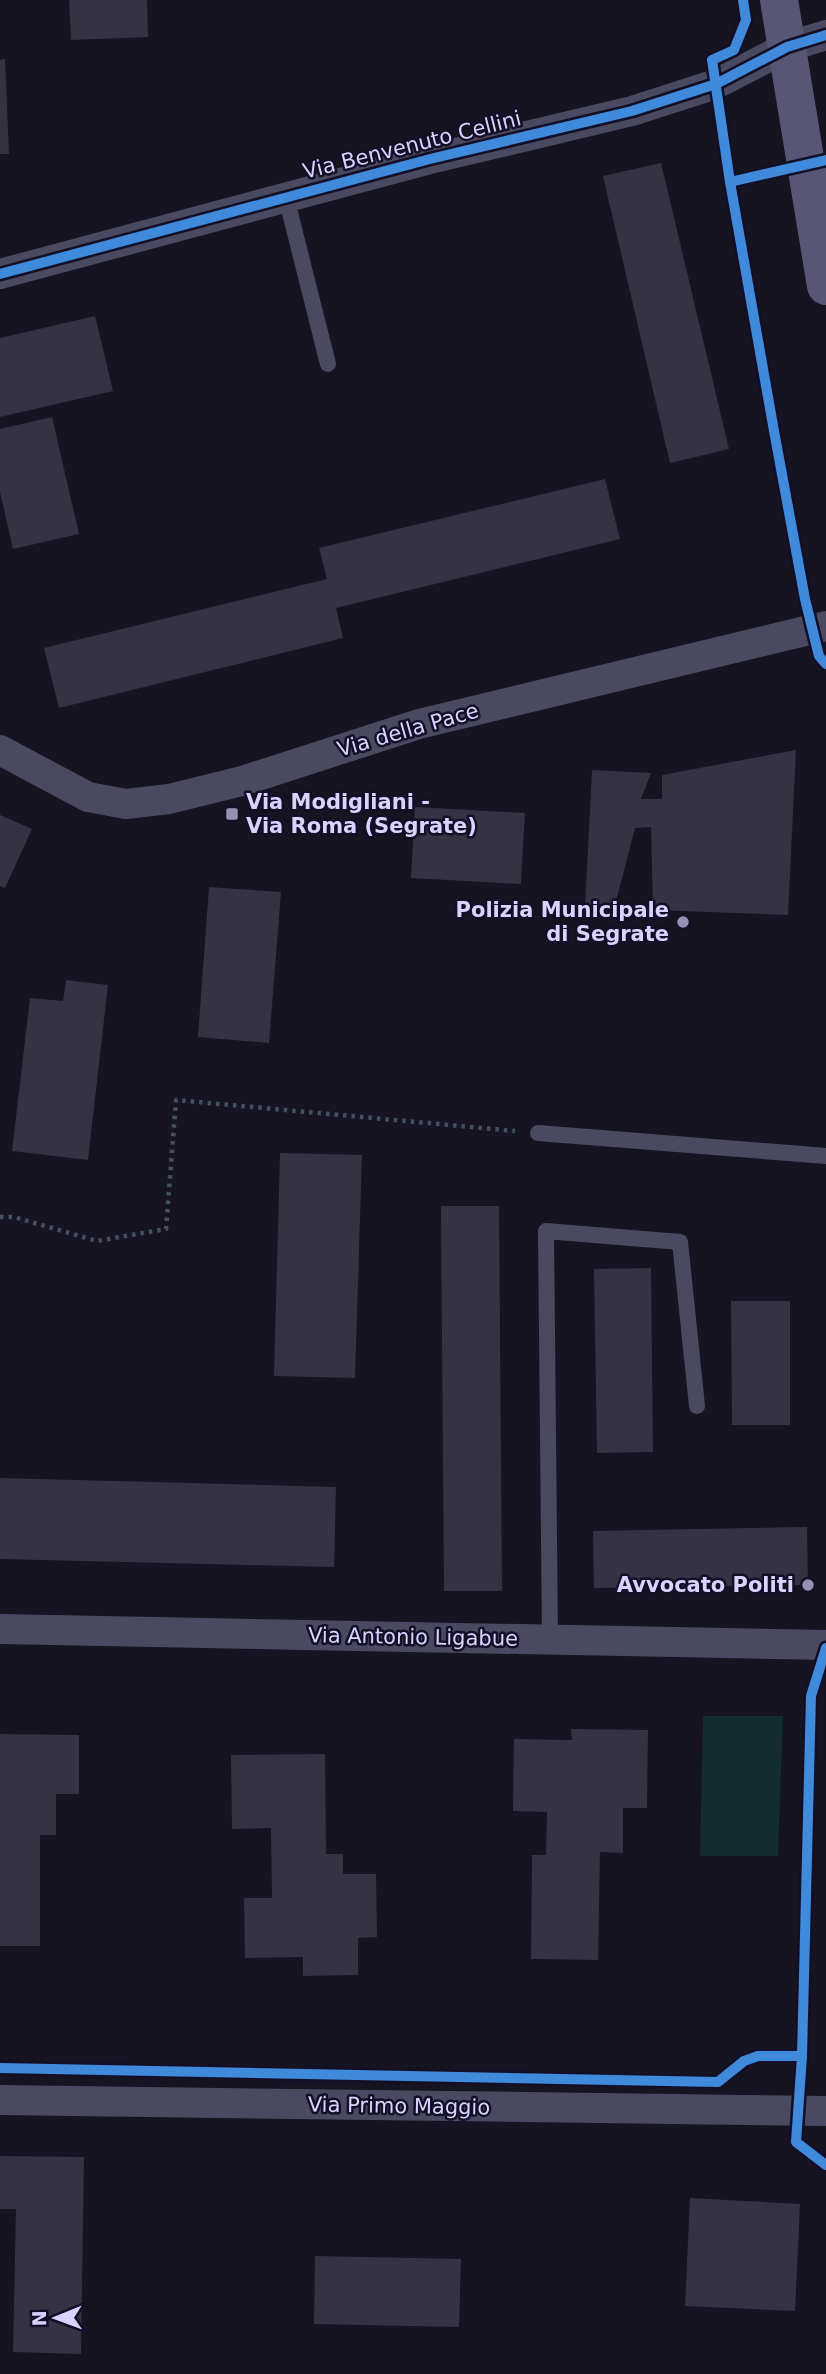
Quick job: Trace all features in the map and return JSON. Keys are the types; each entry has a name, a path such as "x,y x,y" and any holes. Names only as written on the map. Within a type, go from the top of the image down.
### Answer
{"street":[{"path":"779,0 826,286"},
{"name":"Via Benvenuto Cellini","path":"0,274 286,197 632,111 716,83 788,47 826,35"},
{"name":"Via della Pace","path":"0,750 88,797 126,804 169,799 242,781 419,724 826,626"},
{"name":"Via Antonio Ligabue","path":"0,1629 826,1645"},
{"name":"Via Primo Maggio","path":"0,2100 812,2111 826,2131"}],"lane":[{"path":"286,197 328,364"},
{"path":"538,1133 826,1156"},
{"path":"550,1640 546,1231 680,1242 697,1406"}],"path":[{"path":"0,1217 14,1217 97,1241 166,1228 176,1100 538,1133"}],"green space":[{"path":"703,1716 783,1716 778,1856 700,1856"}],"building":[{"path":"69,0 147,0 148,37 71,40"},
{"path":"5,59 9,154 0,154 0,60"},
{"path":"661,163 729,449 670,463 603,176"},
{"path":"95,316 113,391 0,417 0,338"},
{"path":"52,417 79,534 13,549 0,492 0,429"},
{"path":"605,479 620,539 336,608 343,638 59,708 44,648 327,579 319,548"},
{"path":"796,750 788,915 653,910 651,827 635,828 614,909 585,907 592,770 651,773 641,799 662,799 662,775"},
{"path":"415,807 525,813 521,884 411,878"},
{"path":"0,815 32,829 5,888 0,886"},
{"path":"209,887 281,892 269,1043 198,1037"},
{"path":"66,980 108,985 88,1160 12,1151 30,998 63,1001"},
{"path":"280,1153 362,1155 355,1378 274,1376"},
{"path":"441,1206 499,1206 502,1591 444,1591"},
{"path":"651,1268 653,1452 597,1453 594,1269"},
{"path":"731,1301 790,1301 790,1425 732,1425"},
{"path":"0,1478 336,1487 334,1567 0,1559"},
{"path":"807,1527 808,1585 594,1588 593,1531"},
{"path":"571,1729 648,1730 647,1808 623,1808 623,1853 600,1852 598,1960 531,1959 532,1855 546,1855 547,1812 513,1811 514,1739 572,1740"},
{"path":"0,1734 79,1735 79,1794 56,1794 56,1835 40,1835 40,1946 0,1946"},
{"path":"325,1754 326,1854 343,1854 343,1874 376,1874 377,1937 358,1938 358,1975 303,1976 303,1957 245,1958 244,1898 272,1898 271,1828 232,1829 231,1755"},
{"path":"0,2156 84,2157 81,2354 13,2352 16,2209 0,2209"},
{"path":"690,2198 800,2204 795,2311 685,2306"},
{"path":"315,2256 461,2259 459,2327 314,2324"}],"cycle path":[{"path":"743,0 746,20 734,50 712,60 730,182 805,599 819,656 826,664"},
{"path":"0,274 430,159 632,111 716,84 787,47 826,35"},
{"path":"730,182 826,160"},
{"path":"826,1648 811,1696 802,2056 796,2142 826,2165"},
{"path":"0,2068 718,2082 744,2061 758,2056 802,2056"}],"place":[{"name":"Via Modigliani - Via Roma (Segrate)","path":"232,814"},
{"name":"Polizia Municipale di Segrate","path":"683,922"},
{"name":"Avvocato Politi","path":"808,1585"}]}
